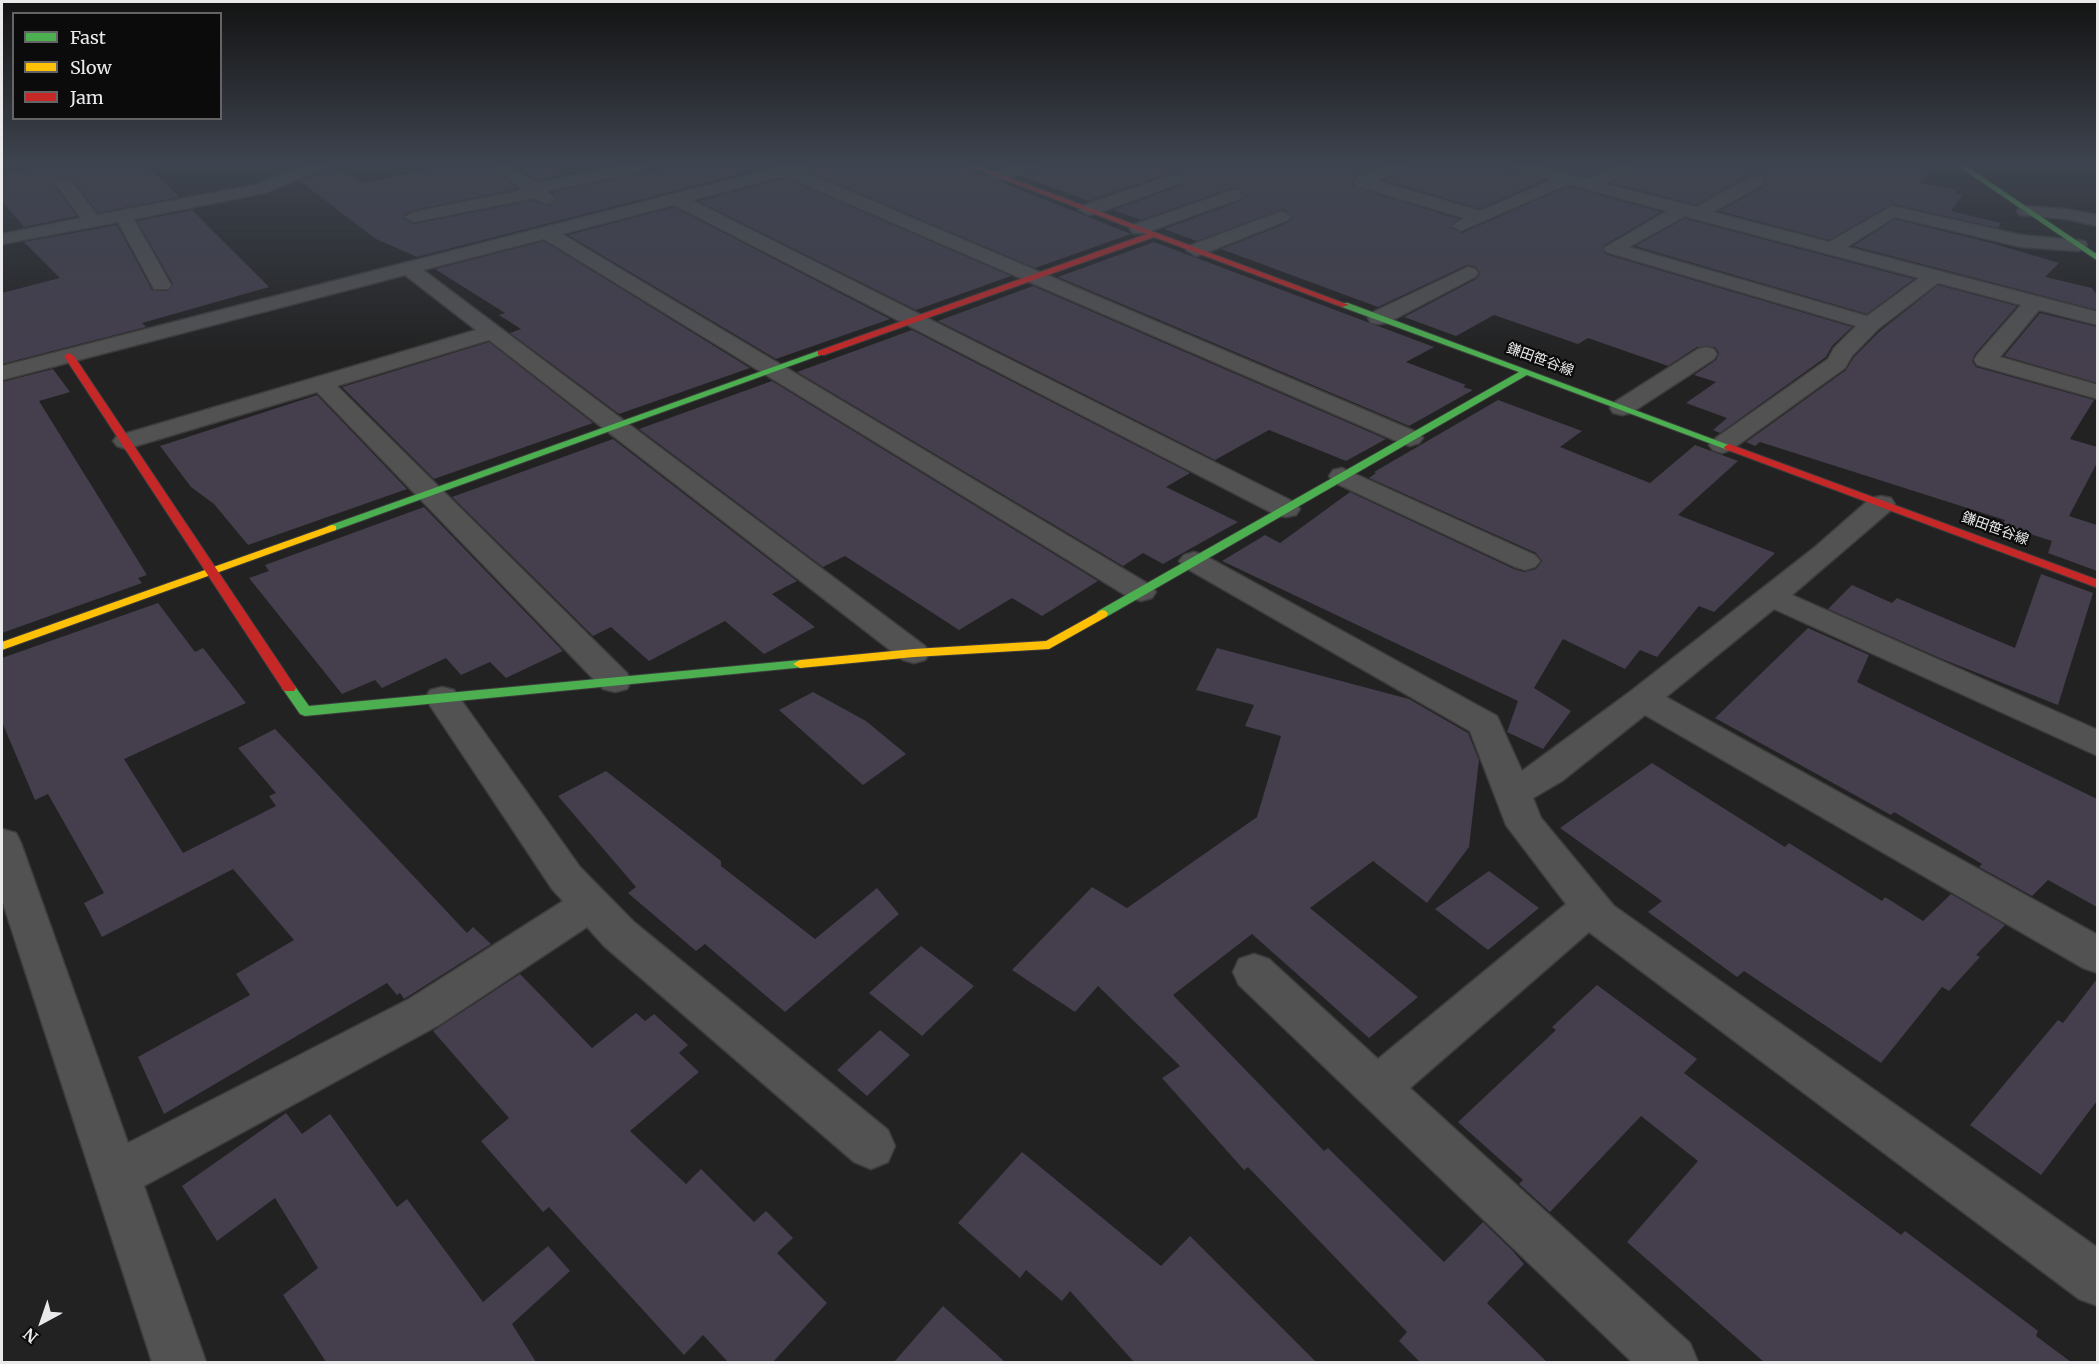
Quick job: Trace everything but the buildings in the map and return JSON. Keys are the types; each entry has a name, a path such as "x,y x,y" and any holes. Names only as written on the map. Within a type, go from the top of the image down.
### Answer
{"street":[{"path":"2,239 49,230"},
{"path":"131,230 161,285"},
{"path":"2,373 556,230"},
{"path":"737,230 1286,509"},
{"path":"927,230 1410,438"},
{"name":"鎌田笹谷線","path":"1142,230 2097,584"},
{"path":"2,646 916,320 1033,277 1149,230"},
{"path":"1196,250 1247,230"},
{"path":"1652,230 1613,248 1870,324"},
{"path":"1757,230 2097,319"},
{"path":"1831,249 1863,230"},
{"path":"1973,230 2021,241 2078,245"},
{"path":"2055,230 2097,259"},
{"path":"547,232 1142,592"},
{"path":"408,268 914,653"},
{"path":"1379,318 1468,273"},
{"path":"1722,445 1836,363 1842,353 1870,324 1935,276"},
{"path":"2035,302 1984,360 2097,392"},
{"path":"126,441 493,332"},
{"path":"1622,408 1706,354"},
{"path":"69,356 305,711 914,653 1049,645 1526,372"},
{"path":"321,383 615,681"},
{"path":"1342,476 1525,561"},
{"path":"1512,793 1549,772 1643,699 1772,597 1881,504"},
{"path":"1194,561 1485,724 1525,825 1600,918 2097,1280"},
{"path":"1772,597 2097,744"},
{"path":"442,698 566,878 619,934 871,1146"},
{"path":"1643,699 2097,956"},
{"path":"2,843 114,1176 172,1360"},
{"path":"114,1176 424,1012 591,904"},
{"path":"1377,1088 1591,907"},
{"path":"1254,972 1671,1362"}],"traffic: fast":[{"path":"2055,230 2098,259"},
{"path":"1345,305 1729,447"},
{"path":"332,528 821,353"},
{"path":"1102,614 1526,372"},
{"path":"289,688 305,711 800,664"}],"traffic: slow":[{"path":"2,646 332,528"},
{"path":"800,664 914,653 1049,645 1102,614"}],"traffic: jam":[{"path":"1142,230 1345,305"},
{"path":"821,353 1154,234"},
{"path":"69,356 289,688"},
{"path":"1729,447 2098,584"}]}
